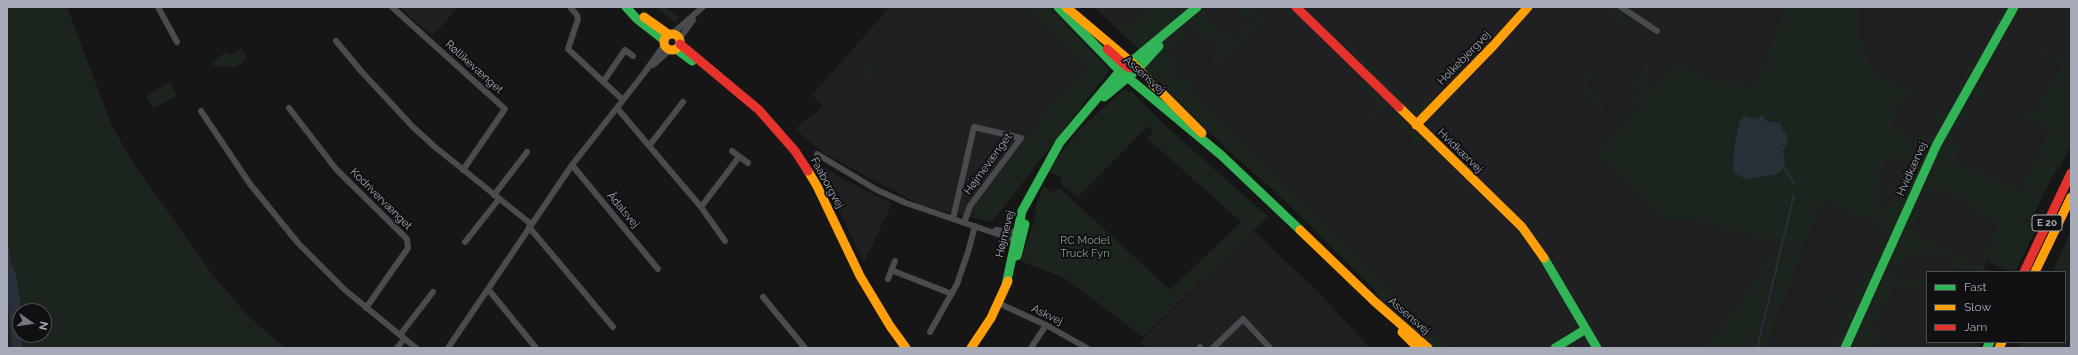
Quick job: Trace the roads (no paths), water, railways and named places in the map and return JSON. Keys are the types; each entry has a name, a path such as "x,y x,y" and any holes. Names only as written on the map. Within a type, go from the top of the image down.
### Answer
{"main road":[{"name":"Faaborgvej","path":"627,7 637,19 672,42 760,110 781,133 804,164 828,206 857,270 890,326 906,348"},
{"name":"Assensvej","path":"1058,7 1126,66"},
{"path":"1062,7 1126,66 1132,74"},
{"name":"Assensvej","path":"1066,7 1126,66 1132,74 1221,155 1374,301 1428,348"},
{"name":"Højmevej","path":"1087,110 1132,74 1197,7"},
{"name":"Hvidkærvej","path":"1296,7 1522,227 1534,242 1597,348"},
{"name":"Holkebjergvej","path":"1416,125 1493,46 1528,7"},
{"name":"Hvidkærvej","path":"1845,348 1937,144 2014,7"},
{"name":"Højmevej","path":"971,348 998,303 1015,262 1022,211 1060,142 1126,66 1176,27"},
{"name":"Assensvej","path":"1132,74 1201,133 1221,155"},
{"name":"E 20","path":"2024,271 2071,173"},
{"name":"E 20","path":"2035,271 2071,197"},
{"name":"Assensvej","path":"1374,301 1418,348"},
{"name":"Faaborgvej","path":"886,318 892,322 913,348"},
{"path":"1555,348 1586,329"}],"street":[{"path":"158,7 177,42"},
{"name":"Røllikevænget","path":"392,7 505,108 463,170"},
{"path":"570,7 578,15 578,19 568,49 623,100"},
{"path":"1621,7 1657,31"},
{"path":"448,348 572,165 645,72 701,9"},
{"path":"336,41 361,72 405,120 530,226 613,327"},
{"path":"603,82 625,50 633,56"},
{"path":"649,146 683,102"},
{"name":"Kodrivervænget","path":"289,108 336,169 407,239 408,248 366,308"},
{"path":"617,108 701,207 726,241"},
{"path":"201,111 250,184 282,224 331,278 416,348"},
{"name":"Højmevænget","path":"953,219 974,127 1021,138 970,206 964,223"},
{"path":"732,151 748,163"},
{"path":"466,242 527,152"},
{"path":"817,154 876,190 906,203 964,223 1019,236"},
{"path":"701,207 740,157"},
{"name":"Ådalsvej","path":"572,165 658,269"},
{"path":"930,332 952,294 963,269 975,226"},
{"path":"888,278 895,261"},
{"path":"891,270 952,294"},
{"path":"488,290 536,348"},
{"path":"397,348 402,337 433,292"},
{"path":"763,297 805,348"},
{"name":"Askvej","path":"998,303 1046,324 1087,348"},
{"path":"1213,348 1243,319 1270,348"},
{"path":"1031,348 1046,324"}],"waterway":[{"path":"1784,167 1794,183"},
{"path":"1757,348 1794,195"}],"park label":[{"name":"RC Model Truck Fyn","path":"1085,247"}]}
